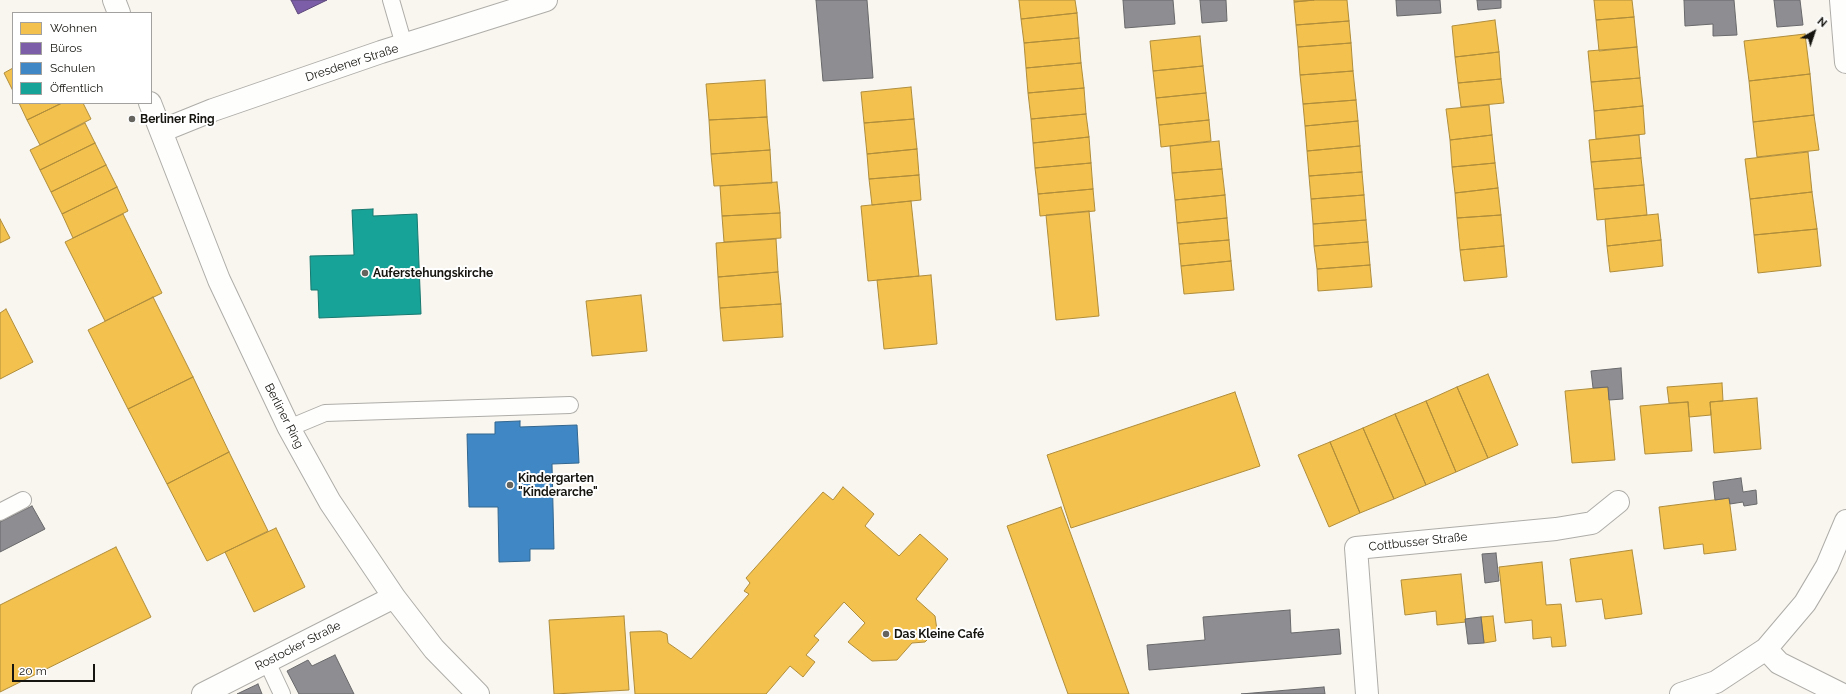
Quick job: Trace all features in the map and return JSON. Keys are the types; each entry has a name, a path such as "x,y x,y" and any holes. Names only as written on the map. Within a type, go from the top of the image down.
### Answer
{"street":[{"path":"114,0 119,12"},
{"name":"Dresdener Straße","path":"161,131 221,108 380,52 546,0"},
{"path":"1841,0 1846,62"},
{"name":"Berliner Ring","path":"150,104 219,280 289,428 330,502 394,598 434,649 478,694"},
{"name":"Cottbusser Straße","path":"1367,694 1356,548 1556,529 1592,523 1618,502"},
{"path":"1681,694 1716,682 1766,649 1805,603 1827,566 1846,521"},
{"name":"Rostocker Straße","path":"203,694 394,598"},
{"path":"1766,649 1779,664 1841,694"}],"lane":[{"path":"391,0 404,45"},
{"path":"289,428 325,413 570,405"},
{"path":"0,512 23,500"},
{"path":"267,662 282,694"}],"building: Wohnen":[{"path":"1019,0 1075,0 1077,13 1021,19"},
{"path":"1294,0 1314,0 1294,2"},
{"path":"1314,0 1347,0 1349,21 1296,25 1294,2"},
{"path":"1594,0 1632,0 1634,17 1596,20"},
{"path":"1077,13 1079,38 1024,43 1021,19"},
{"path":"1634,17 1637,47 1599,51 1596,20"},
{"path":"1495,20 1499,52 1455,57 1452,26"},
{"path":"1349,21 1351,43 1298,47 1296,25"},
{"path":"1805,34 1810,74 1749,81 1744,41"},
{"path":"1200,36 1203,66 1153,71 1150,41"},
{"path":"1079,38 1081,63 1026,68 1024,43"},
{"path":"1351,43 1353,71 1300,75 1298,47"},
{"path":"1637,47 1640,78 1591,82 1588,51"},
{"path":"1499,52 1501,79 1458,83 1455,57"},
{"path":"1081,63 1084,88 1028,93 1026,68"},
{"path":"1203,66 1206,93 1156,98 1153,71"},
{"path":"12,69 12,89 4,73"},
{"path":"1353,71 1356,100 1303,104 1300,75"},
{"path":"1810,74 1814,115 1753,122 1749,81"},
{"path":"1640,78 1643,106 1594,111 1591,82"},
{"path":"1501,79 1504,103 1461,107 1458,83"},
{"path":"765,80 767,117 709,120 706,84"},
{"path":"911,87 914,119 864,123 861,92"},
{"path":"1084,88 1086,114 1031,119 1028,93"},
{"path":"1206,93 1209,120 1159,125 1156,98"},
{"path":"1356,100 1358,121 1305,126 1303,104"},
{"path":"19,104 60,104 27,120"},
{"path":"60,104 84,104 91,119 40,145 27,120"},
{"path":"1489,105 1492,135 1450,140 1446,109"},
{"path":"1643,106 1645,134 1596,139 1594,111"},
{"path":"1086,114 1089,137 1033,143 1031,119"},
{"path":"1814,115 1819,150 1757,157 1753,122"},
{"path":"767,117 770,150 711,154 709,120"},
{"path":"914,119 917,149 867,154 864,123"},
{"path":"1209,120 1211,141 1161,147 1159,125"},
{"path":"1358,121 1360,146 1307,151 1305,126"},
{"path":"85,123 95,143 40,170 30,150"},
{"path":"1492,135 1495,163 1452,167 1450,140"},
{"path":"1639,135 1641,158 1591,162 1589,140"},
{"path":"1089,137 1091,163 1035,168 1033,143"},
{"path":"1219,141 1222,169 1172,173 1170,146"},
{"path":"95,143 106,165 51,192 40,170"},
{"path":"1360,146 1362,172 1309,176 1307,151"},
{"path":"917,149 919,175 869,179 867,154"},
{"path":"770,150 772,183 714,186 711,154"},
{"path":"1808,152 1812,192 1750,199 1745,159"},
{"path":"1641,158 1644,185 1594,189 1591,162"},
{"path":"1091,163 1093,189 1038,194 1035,168"},
{"path":"1495,163 1498,188 1455,193 1452,167"},
{"path":"106,165 117,187 62,214 51,192"},
{"path":"1222,169 1225,195 1175,200 1172,173"},
{"path":"1362,172 1364,195 1311,199 1309,176"},
{"path":"919,175 921,200 872,205 869,179"},
{"path":"777,182 780,213 722,216 720,186"},
{"path":"1644,185 1647,215 1597,220 1594,189"},
{"path":"117,187 128,211 73,238 62,214"},
{"path":"1498,188 1501,215 1457,218 1455,193"},
{"path":"1093,189 1095,211 1040,216 1038,194"},
{"path":"1812,192 1817,229 1754,235 1750,199"},
{"path":"1225,195 1227,218 1177,223 1175,200"},
{"path":"1364,195 1366,220 1313,224 1311,199"},
{"path":"911,201 919,276 868,281 861,206"},
{"path":"1089,211 1099,316 1056,320 1046,215"},
{"path":"780,213 781,238 724,242 722,216"},
{"path":"123,214 162,293 105,321 65,242"},
{"path":"1658,214 1661,240 1607,246 1605,219"},
{"path":"1501,215 1504,246 1460,250 1457,218"},
{"path":"1227,218 1229,240 1179,244 1177,223"},
{"path":"0,219 10,238 0,243"},
{"path":"1366,220 1368,242 1314,246 1313,224"},
{"path":"1817,229 1821,266 1758,273 1754,235"},
{"path":"776,239 778,272 718,277 716,243"},
{"path":"1229,240 1231,261 1181,266 1179,244"},
{"path":"1661,240 1663,266 1610,272 1607,246"},
{"path":"1368,242 1370,265 1317,269 1314,246"},
{"path":"1504,246 1507,277 1464,281 1460,250"},
{"path":"1231,261 1234,290 1184,294 1181,266"},
{"path":"1370,265 1372,287 1318,291 1317,269"},
{"path":"778,272 781,304 720,308 718,277"},
{"path":"931,275 937,344 884,349 877,280"},
{"path":"641,295 647,351 592,356 586,301"},
{"path":"153,297 193,377 128,409 88,330"},
{"path":"781,304 783,337 723,341 720,308"},
{"path":"6,309 33,362 0,379 0,313"},
{"path":"1488,374 1518,445 1488,458 1457,387"},
{"path":"193,377 229,452 167,484 128,409"},
{"path":"1722,383 1723,401 1710,402 1711,415 1689,417 1688,402 1669,403 1667,387"},
{"path":"1457,387 1488,458 1456,472 1426,401"},
{"path":"1608,387 1615,460 1572,463 1565,391"},
{"path":"1235,392 1260,466 1071,528 1047,455"},
{"path":"1757,398 1761,449 1714,453 1710,402"},
{"path":"1426,401 1456,472 1426,485 1395,414"},
{"path":"1688,402 1692,451 1645,454 1640,406"},
{"path":"1395,414 1426,485 1394,499 1363,428"},
{"path":"1363,428 1394,499 1360,513 1330,442"},
{"path":"1330,442 1360,513 1329,527 1298,455"},
{"path":"229,452 268,531 207,561 167,484"},
{"path":"843,487 874,514 865,526 899,556 920,534 948,559 916,599 935,616 937,630 925,642 912,643 897,660 872,661 848,642 865,623 844,602 814,636 819,640 806,655 815,662 803,677 790,666 766,694 635,694 630,632 660,631 667,634 668,643 691,659 749,594 744,591 750,583 746,578 823,492 833,500"},
{"path":"1729,498 1736,550 1704,554 1703,544 1664,549 1659,507"},
{"path":"1061,507 1129,694 1068,694 1007,526"},
{"path":"276,528 305,587 254,612 225,552"},
{"path":"116,547 151,617 0,692 0,605"},
{"path":"1632,550 1642,614 1605,619 1602,599 1576,602 1570,559"},
{"path":"1542,562 1546,605 1561,604 1566,646 1552,647 1551,637 1533,639 1532,620 1505,623 1499,567"},
{"path":"1461,574 1466,622 1437,625 1436,611 1405,615 1401,580"},
{"path":"624,616 629,690 554,694 549,620"},
{"path":"1493,616 1496,641 1484,643 1481,617"}],"building: Büros":[{"path":"291,0 327,0 298,14"}],"building: Schulen":[{"name":"Kindergarten \"Kinderarche\"","path":"520,421 520,427 577,425 579,463 552,464 554,549 530,549 530,561 499,562 498,507 469,507 467,434 495,434 495,422"}],"building: Öffentlich":[{"name":"Auferstehungskirche","path":"373,209 373,216 417,214 421,314 319,318 318,290 311,290 310,256 354,255 352,210"}],"building: Industrie":[{"path":"816,0 867,0 873,78 823,81"},
{"path":"1123,0 1173,0 1175,24 1125,28"},
{"path":"1200,0 1226,0 1227,21 1202,23"},
{"path":"1396,0 1440,0 1441,13 1397,16"},
{"path":"1477,0 1501,0 1501,8 1478,10"},
{"path":"1684,0 1734,0 1737,35 1713,36 1713,24 1685,26"},
{"path":"1774,0 1800,0 1803,25 1777,27"},
{"path":"1621,368 1623,399 1609,400 1608,387 1593,388 1591,371"},
{"path":"1741,478 1743,492 1756,490 1757,504 1744,506 1743,502 1730,504 1729,498 1715,500 1713,482"},
{"path":"32,506 45,529 0,552 0,522"},
{"path":"1496,553 1499,581 1485,583 1482,554"},
{"path":"1290,610 1291,633 1339,629 1341,654 1149,670 1147,645 1205,640 1203,617"},
{"path":"1481,617 1484,643 1468,644 1465,619"},
{"path":"335,655 354,694 299,694 287,671 308,660 312,666"},
{"path":"258,684 262,694 237,694"},
{"path":"1324,687 1325,694 1241,694"}],"place":[{"name":"Berliner Ring","path":"132,119"},
{"name":"Auferstehungskirche","path":"365,273"},
{"name":"Kindergarten \"Kinderarche\"","path":"510,485"},
{"name":"Das Kleine Café","path":"886,634"}]}
